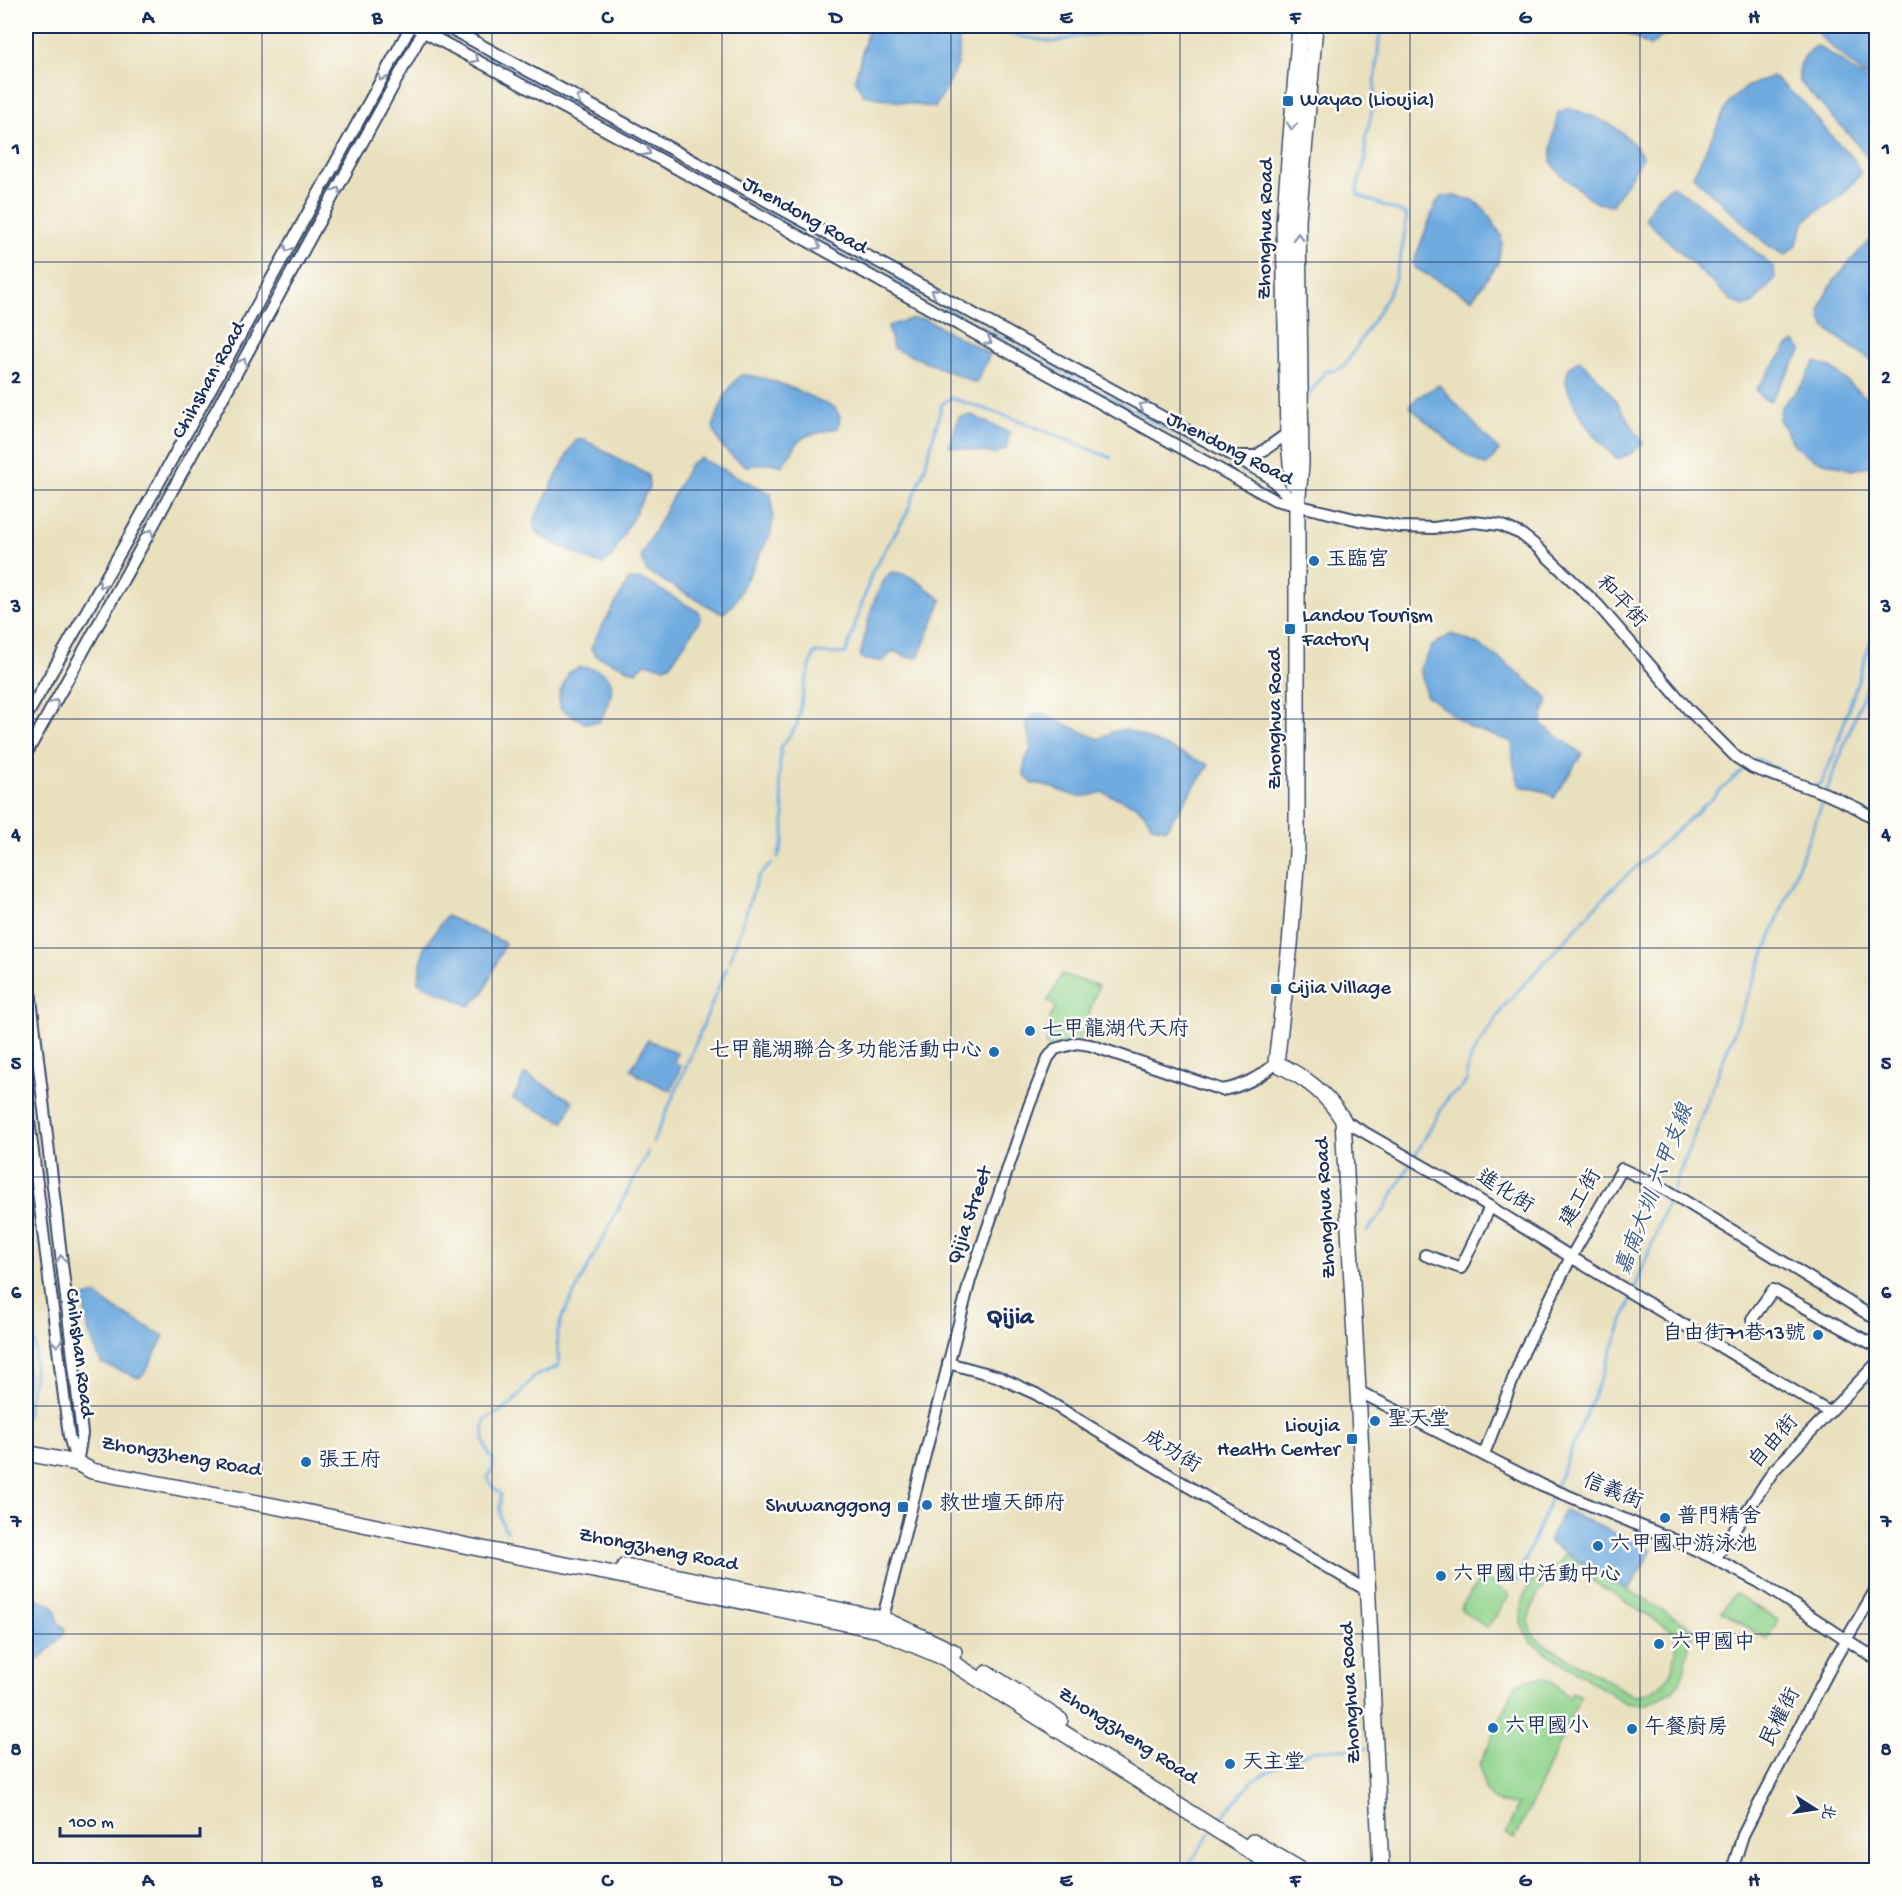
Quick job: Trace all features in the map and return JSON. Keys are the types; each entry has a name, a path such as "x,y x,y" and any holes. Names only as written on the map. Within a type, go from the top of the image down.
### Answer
{"street":[{"name":"Jhendong Road","path":"412,26 425,28 1248,486 1275,500 1297,505"},
{"name":"Chihshan Road","path":"26,717 135,527 412,26"},
{"name":"Jhendong Road","path":"446,26 1234,456 1268,476 1297,505"},
{"name":"Zhonghua Road","path":"1297,505 1290,465 1288,433 1284,223 1300,26"},
{"name":"Zhonghua Road","path":"1315,26 1298,220 1301,465 1297,505 1297,853 1290,945 1276,1064 1295,1073 1323,1093 1343,1120 1382,1870"},
{"name":"Chihshan Road","path":"26,754 425,28"},
{"path":"1234,456 1256,456 1288,433"},
{"name":"和平街","path":"1297,505 1359,520 1401,527 1434,528 1474,522 1500,525 1521,534 1598,605 1688,709 1736,757 1753,768 1824,793 1876,819"},
{"name":"Chihshan Road","path":"26,956 82,1434 77,1463"},
{"name":"Qijia Street","path":"881,1624 979,1249 1048,1058 1055,1049 1077,1043 1090,1045 1222,1090 1232,1088 1276,1064"},
{"name":"Chihshan Road","path":"26,1097 69,1436 77,1463"},
{"name":"進化街","path":"1343,1120 1829,1412"},
{"name":"建工街","path":"1484,1454 1524,1351 1571,1257 1622,1169 1672,1193 1876,1319"},
{"path":"1425,1255 1461,1269 1490,1207"},
{"path":"1752,1319 1773,1290 1876,1346"},
{"name":"成功街","path":"948,1363 996,1376 1036,1394 1219,1505 1368,1591"},
{"name":"自由街","path":"1715,1559 1774,1470 1876,1364"},
{"name":"信義街","path":"1358,1391 1542,1485 1715,1559 1759,1582 1876,1659"},
{"name":"Zhongzheng Road","path":"26,1454 77,1463 92,1470 502,1553 881,1624 949,1649 1119,1759 1301,1870"},
{"name":"民權街","path":"1732,1870 1743,1835 1876,1588"},
{"name":"Zhongzheng Road","path":"881,1624 945,1658 1280,1870"}],"green space":[{"path":"1062,974 1098,986 1082,1037 1072,1038 1055,1049 1046,1046 1050,1018 1056,1007 1048,1001"},
{"path":"1565,1553 1696,1630 1689,1643 1685,1669 1680,1682 1672,1692 1646,1705 1625,1703 1532,1643 1521,1624 1522,1600 1532,1580 1559,1564","holes":["1580,1573 1674,1632 1675,1655 1669,1675 1655,1690 1633,1696 1539,1641 1530,1629 1529,1621 1534,1602 1543,1588 1555,1579"]},
{"path":"1482,1576 1510,1595 1487,1628 1460,1609"},
{"path":"1734,1593 1778,1620 1767,1639 1722,1612"},
{"path":"1541,1678 1552,1681 1569,1699 1572,1692 1581,1696 1515,1839 1506,1834 1518,1805 1496,1802 1489,1796 1484,1786 1480,1764 1516,1685 1528,1679"}],"water":[{"path":"869,26 944,26 956,29 959,42 958,60 952,77 935,108 863,95 855,79"},
{"path":"1614,26 1674,26 1650,46"},
{"path":"1817,26 1876,26 1876,82 1866,77 1820,36"},
{"path":"1817,46 1876,87 1876,162 1871,161 1799,81 1802,60"},
{"path":"1772,76 1804,103 1853,158 1861,174 1841,196 1806,219 1796,245 1785,256 1765,243 1693,176 1729,102 1746,87"},
{"path":"1568,108 1611,125 1628,138 1643,157 1612,205 1596,203 1559,173 1551,161 1558,113"},
{"path":"1673,186 1709,211 1774,268 1775,279 1752,304 1744,306 1731,300 1645,219 1656,200"},
{"path":"1443,196 1473,200 1485,210 1501,235 1502,244 1497,265 1472,299 1415,268 1413,264 1436,203"},
{"path":"1876,237 1876,363 1828,329 1820,315 1827,292 1835,280 1870,240"},
{"path":"911,319 925,319 990,354 976,383 893,348 888,326"},
{"path":"1795,342 1802,350 1770,401 1763,399 1756,390 1787,347"},
{"path":"1579,360 1607,388 1643,443 1630,454 1618,459 1594,435 1575,407 1566,380 1569,368"},
{"path":"1815,362 1832,368 1867,399 1876,401 1876,452 1873,465 1852,470 1814,459 1795,446 1779,419 1781,407 1802,385"},
{"path":"741,375 777,382 835,408 840,417 838,428 806,436 798,442 782,466 771,463 746,466 725,450 713,427 727,393"},
{"path":"1439,385 1499,451 1487,465 1480,463 1460,449 1409,406 1418,397"},
{"path":"971,415 1010,433 1006,449 994,454 949,446 959,417"},
{"path":"577,440 585,440 648,475 649,487 611,558 602,564 593,562 542,537 533,522"},
{"path":"700,458 771,494 773,517 771,533 734,603 724,613 646,571 641,556 690,464"},
{"path":"891,572 912,578 942,600 918,658 907,657 893,651 883,661 865,660 860,657 874,601"},
{"path":"639,579 699,612 701,619 670,665 664,667 645,663 636,672 597,656 591,649 629,580"},
{"path":"1451,634 1479,645 1506,663 1548,698 1541,724 1582,754 1554,798 1547,792 1520,786 1514,766 1512,742 1469,727 1426,695 1420,668 1432,646"},
{"path":"581,667 594,669 609,679 611,694 599,722 585,723 560,708 559,694 569,672"},
{"path":"1032,714 1042,714 1099,739 1112,732 1125,729 1209,765 1166,829 1152,826 1137,806 1102,792 1088,796 1075,796 1045,785 1033,784 1024,775 1025,761 1031,749 1026,723"},
{"path":"446,916 505,943 484,992 470,1006 418,982 424,948"},
{"path":"648,1040 677,1053 674,1063 681,1066 671,1091 638,1075 631,1069"},
{"path":"525,1074 573,1101 564,1122 513,1099"},
{"path":"95,1294 115,1309 164,1336 146,1371 139,1378 101,1363 89,1333 83,1298"},
{"name":"六甲國中游泳池","path":"1564,1510 1652,1550 1628,1590 1548,1542"},
{"path":"26,1594 51,1605 58,1622 65,1628 64,1634 40,1659 26,1656"}],"waterway":[{"path":"977,26 1054,42 1084,35 1182,26"},
{"path":"1332,26 1355,31 1380,31 1384,26"},
{"path":"1306,399 1325,372 1345,365 1386,298 1397,272 1407,215 1358,195 1357,188 1366,158 1365,141 1373,107 1380,31"},
{"path":"452,36 665,154"},
{"path":"695,171 1251,475"},
{"path":"778,857 784,839 784,814 779,778 781,747 797,725 814,653 846,653 872,572 906,515 924,471 942,404 951,398 1021,421 1111,458"},
{"path":"1814,786 1821,784 1834,754 1876,625"},
{"name":"嘉南大圳 六甲支線","path":"1827,791 1876,661"},
{"path":"1753,762 1758,759 1789,775"},
{"path":"1367,1231 1384,1210 1449,1096 1461,1089 1467,1080 1467,1070 1472,1055 1505,1005 1612,889 1742,771"},
{"name":"嘉南大圳 六甲支線","path":"1673,1190 1822,804"},
{"path":"730,960 758,877 772,863"},
{"path":"653,1142 727,967"},
{"path":"507,1531 500,1518 501,1494 492,1486 488,1478 493,1459 484,1441 485,1420 511,1405 533,1377 559,1366 557,1336 562,1317 648,1152"},
{"name":"嘉南大圳 六甲支線","path":"1634,1291 1670,1196"},
{"path":"26,1245 30,1278"},
{"path":"26,1416 34,1375 35,1350 31,1289"},
{"path":"26,1292 30,1329 26,1388"},
{"name":"嘉南大圳 六甲支線","path":"1515,1585 1632,1297"},
{"name":"嘉南大圳 六甲支線","path":"1216,1824 1252,1781 1287,1761 1315,1750 1367,1748"},
{"name":"嘉南大圳 六甲支線","path":"1185,1870 1211,1832"}],"place":[{"name":"Wayao (Lioujia)","path":"1288,101"},
{"name":"玉臨宮","path":"1314,561"},
{"name":"Landou Tourism Factory","path":"1290,629"},
{"name":"Cijia Village","path":"1276,989"},
{"name":"七甲龍湖代天府","path":"1030,1031"},
{"name":"七甲龍湖聯合多功能活動中心","path":"994,1052"},
{"name":"自由街71巷13號","path":"1818,1335"},
{"name":"聖天堂","path":"1375,1421"},
{"name":"Lioujia Health Center","path":"1352,1439"},
{"name":"張王府","path":"306,1462"},
{"name":"救世壇天師府","path":"927,1505"},
{"name":"Shuwanggong","path":"903,1507"},
{"name":"普門精舍","path":"1665,1518"},
{"name":"六甲國中游泳池","path":"1598,1546"},
{"name":"六甲國中活動中心","path":"1441,1576"},
{"name":"六甲國中","path":"1659,1644"},
{"name":"六甲國小","path":"1493,1728"},
{"name":"午餐廚房","path":"1632,1729"},
{"name":"天主堂","path":"1230,1764"}],"district":[{"name":"Qijia","path":"1010,1318"}]}
